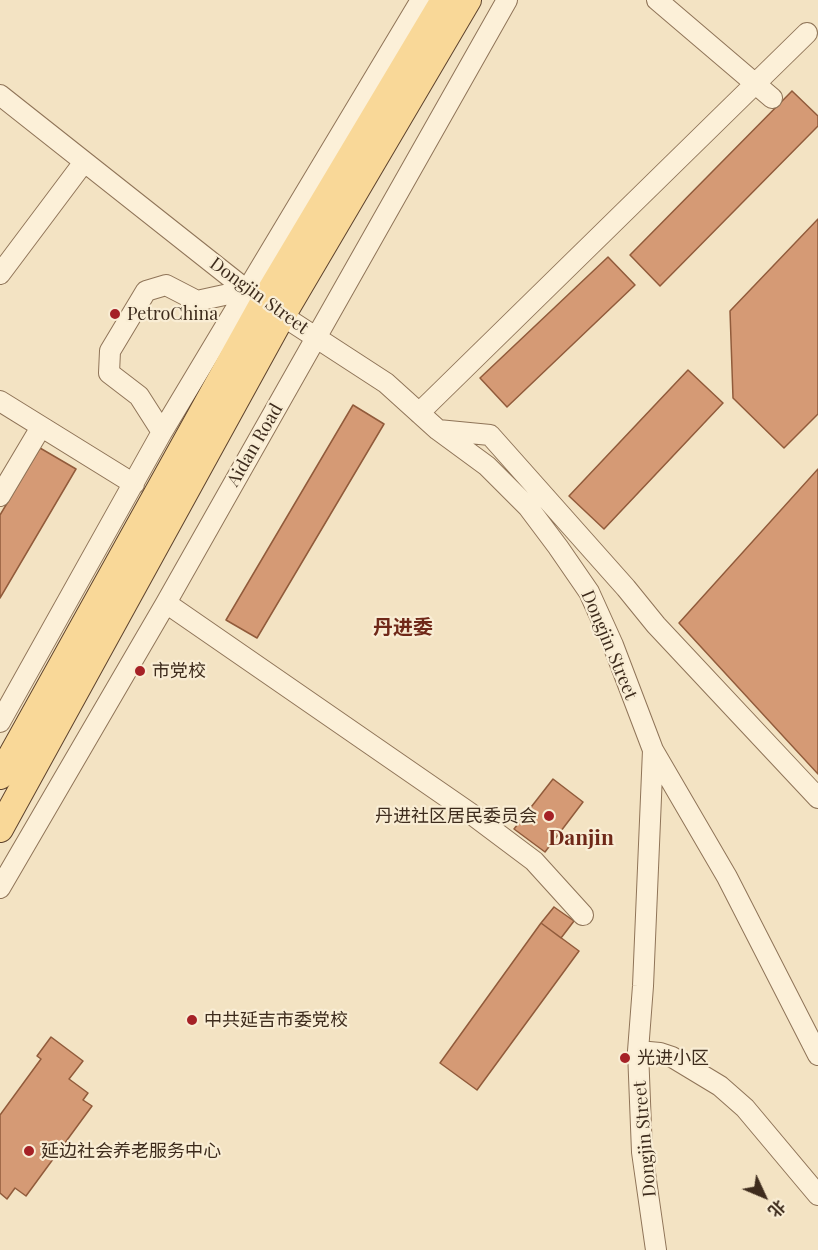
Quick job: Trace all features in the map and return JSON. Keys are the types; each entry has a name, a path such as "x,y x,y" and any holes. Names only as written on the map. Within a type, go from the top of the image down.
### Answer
{"main road":[{"name":"Aidan Road","path":"0,776 264,303 444,0"},
{"name":"Aidan Road","path":"0,829 264,303 468,0"}],"street":[{"name":"Aidan Road","path":"0,722 162,432 264,303 421,0"},
{"name":"Aidan Road","path":"0,888 166,603 507,0"},
{"path":"657,0 772,98"},
{"path":"419,413 807,33"},
{"name":"Dongjin Street","path":"0,95 264,303 386,383 438,430 487,466 528,507 589,592 613,645 653,750 644,974 638,1051 642,1152 657,1250"},
{"path":"0,274 84,162"},
{"path":"162,432 139,396 109,373 110,351 146,291 166,285 198,301 264,303"},
{"path":"0,401 134,484"},
{"path":"0,496 41,427"},
{"path":"438,430 490,435 656,625 818,798"},
{"path":"166,603 470,813 534,861 583,915"},
{"path":"653,750 727,877 818,1055"},
{"path":"638,1051 672,1057 720,1086 745,1108 818,1195"}],"building":[{"path":"792,91 818,116 818,126 660,286 630,255"},
{"path":"818,219 818,414 784,448 733,398 730,311"},
{"path":"608,257 635,285 507,407 480,378"},
{"path":"688,370 723,403 604,529 569,496"},
{"path":"353,405 384,424 257,638 226,620"},
{"path":"40,448 76,469 0,598 0,515"},
{"path":"818,469 818,774 679,623"},
{"name":"丹进社区居民委员会","path":"553,779 583,802 545,852 514,829"},
{"path":"554,907 574,921 561,938 541,923"},
{"path":"541,923 579,951 477,1090 440,1063"},
{"name":"延边社会养老服务中心","path":"51,1037 83,1061 69,1079 88,1093 83,1100 92,1106 26,1196 15,1188 7,1199 0,1193 0,1115 41,1059 37,1056"}],"place":[{"name":"PetroChina","path":"115,314"},
{"name":"市党校","path":"140,671"},
{"name":"丹进社区居民委员会","path":"549,816"},
{"name":"中共延吉市委党校","path":"192,1020"},
{"name":"光进小区","path":"625,1058"},
{"name":"延边社会养老服务中心","path":"29,1151"}],"district":[{"name":"丹进委","path":"403,628"},
{"name":"Danjin","path":"581,838"}]}
